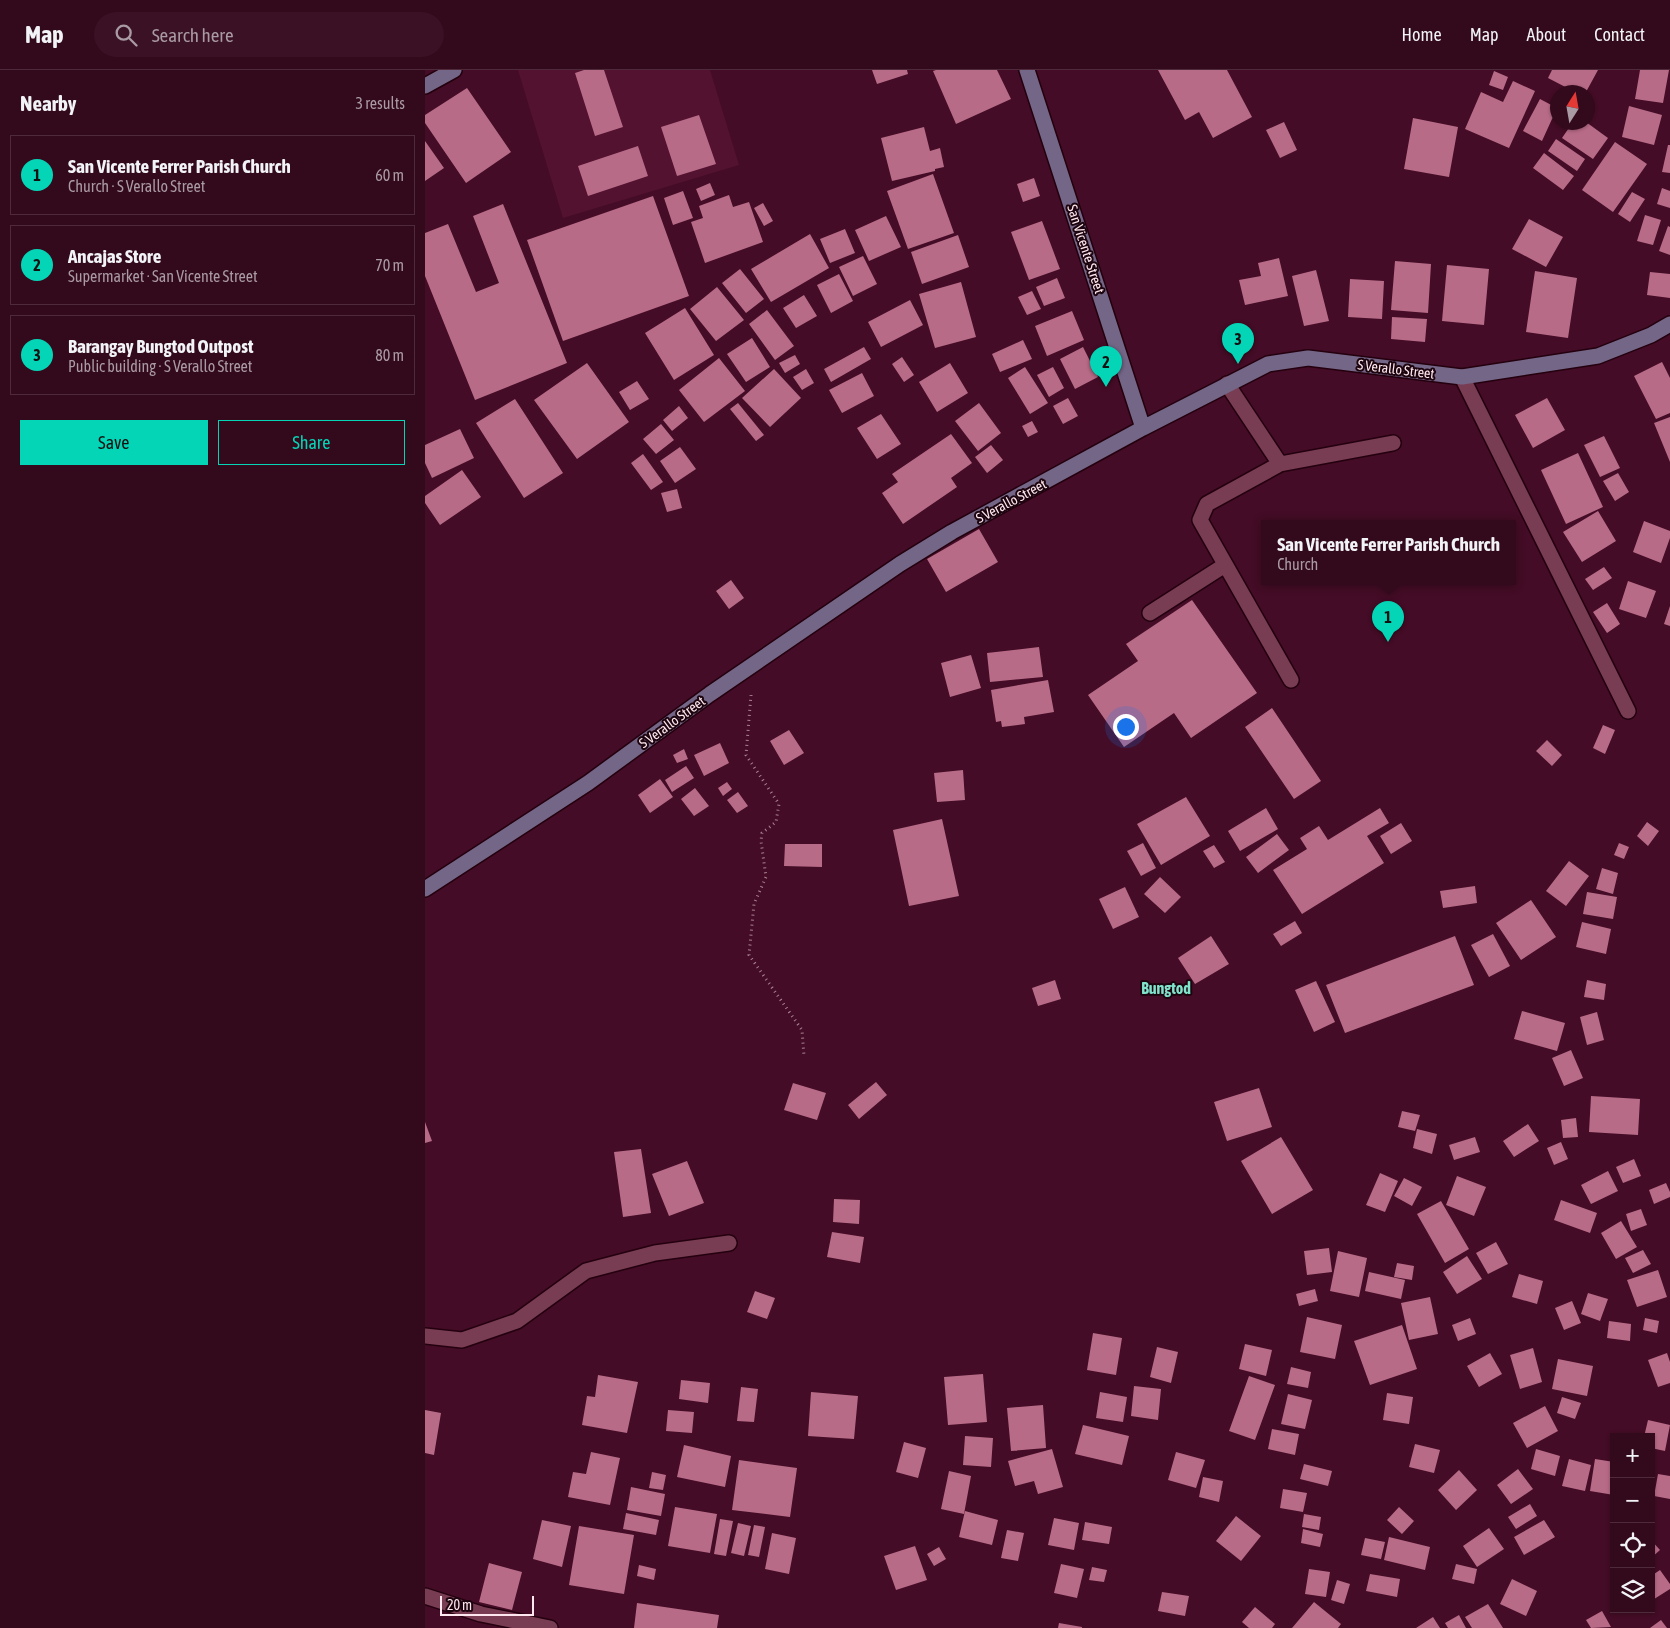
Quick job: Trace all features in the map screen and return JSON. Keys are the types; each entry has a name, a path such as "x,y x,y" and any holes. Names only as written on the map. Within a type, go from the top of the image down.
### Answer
{"street":[{"path":"425,86 452,70"},
{"name":"San Vicente Street","path":"1027,70 1143,428"},
{"name":"S Verallo Street","path":"425,889 588,783 753,665 900,564 951,532 1143,428 1269,364 1308,358 1462,377 1598,356 1651,335 1670,324"},
{"path":"1462,377 1628,711"},
{"path":"1227,384 1280,464"},
{"path":"1291,680 1200,520 1207,504 1280,464 1393,443"},
{"path":"1150,613 1225,565"},
{"path":"425,1336 462,1340 517,1321 586,1271 655,1253 729,1243"},
{"path":"425,1596 481,1614 550,1628"}],"path":[{"path":"753,665 745,755 779,804 776,822 762,833 761,841 766,877 754,904 749,955 802,1030 804,1056"}],"shaded area":[{"path":"518,70 710,70 739,165 563,218"}],"building":[{"path":"584,70 604,70 623,127 595,136 575,73"},
{"path":"872,70 907,70 908,74 877,84"},
{"path":"997,70 1011,99 956,124 933,71"},
{"path":"1158,70 1227,70 1252,117 1213,138 1199,112 1185,120"},
{"path":"1552,70 1598,70 1590,85 1562,85 1548,78"},
{"path":"1640,70 1669,70 1663,103 1635,99"},
{"path":"1494,71 1508,77 1503,90 1489,85"},
{"path":"1513,81 1535,91 1509,148 1465,129 1481,92 1503,102"},
{"path":"467,88 511,152 466,183 425,123 425,115"},
{"path":"1540,99 1550,104 1550,123 1542,141 1523,131"},
{"path":"1629,106 1662,115 1654,145 1622,137"},
{"path":"699,115 716,164 677,176 661,127"},
{"path":"1413,118 1458,127 1449,177 1404,169"},
{"path":"1284,122 1297,150 1280,158 1266,130"},
{"path":"924,127 930,151 940,148 944,167 935,169 935,171 892,181 881,138"},
{"path":"1595,129 1608,138 1593,159 1562,138 1568,130"},
{"path":"1556,139 1585,159 1577,171 1548,151"},
{"path":"425,141 444,168 425,181"},
{"path":"1615,142 1647,164 1613,212 1582,190"},
{"path":"1668,145 1670,145 1670,173 1662,172"},
{"path":"638,146 648,176 588,196 578,166"},
{"path":"1544,153 1574,176 1563,190 1533,168"},
{"path":"933,174 954,233 908,249 887,191"},
{"path":"1034,178 1040,196 1023,202 1017,184"},
{"path":"710,183 715,195 701,201 696,189"},
{"path":"1662,188 1670,191 1670,208 1657,204"},
{"path":"683,191 693,218 673,225 664,198"},
{"path":"1632,192 1645,199 1630,222 1618,214"},
{"path":"729,195 733,207 749,202 763,242 705,263 691,222 703,218 699,206"},
{"path":"653,196 689,296 563,341 527,240"},
{"path":"763,203 773,221 764,226 754,208"},
{"path":"503,204 567,363 475,400 425,276 425,233 448,224 476,292 499,283 473,216"},
{"path":"1645,215 1661,220 1653,245 1637,241"},
{"path":"886,216 901,247 869,261 855,230"},
{"path":"1529,219 1563,237 1546,267 1512,249"},
{"path":"1042,221 1060,269 1029,280 1011,232"},
{"path":"1668,226 1670,227 1670,255 1659,251"},
{"path":"845,229 855,253 830,263 820,239"},
{"path":"810,234 829,268 771,302 751,269"},
{"path":"958,235 969,267 922,284 911,252"},
{"path":"863,256 877,284 853,296 839,267"},
{"path":"1279,258 1288,296 1245,305 1239,280 1261,276 1258,263"},
{"path":"1395,261 1431,264 1428,313 1391,310"},
{"path":"1447,265 1489,269 1484,325 1442,321"},
{"path":"740,269 764,299 746,313 722,283"},
{"path":"1316,270 1329,321 1304,326 1292,276"},
{"path":"1535,271 1577,278 1568,338 1526,332"},
{"path":"1650,272 1670,274 1670,298 1647,295"},
{"path":"839,274 853,301 831,313 817,285"},
{"path":"1057,278 1065,298 1044,306 1036,287"},
{"path":"1350,279 1384,281 1382,319 1348,317"},
{"path":"961,282 976,337 935,348 919,294"},
{"path":"717,287 744,320 716,341 690,309"},
{"path":"1032,291 1041,309 1027,315 1018,297"},
{"path":"804,295 817,316 796,328 783,308"},
{"path":"910,300 923,325 881,347 868,322"},
{"path":"685,308 714,355 674,380 645,333"},
{"path":"767,310 794,346 775,360 749,324"},
{"path":"1072,311 1084,340 1047,356 1035,326"},
{"path":"1392,317 1427,319 1425,342 1391,339"},
{"path":"752,338 770,367 746,382 727,354"},
{"path":"1023,340 1032,359 1000,372 992,354"},
{"path":"864,347 871,359 831,382 824,369"},
{"path":"1083,347 1098,377 1075,389 1060,359"},
{"path":"795,355 800,364 785,373 779,363"},
{"path":"902,357 914,375 904,382 892,364"},
{"path":"719,358 745,391 704,422 679,390"},
{"path":"1662,362 1670,378 1670,413 1656,419 1634,376"},
{"path":"587,363 629,422 577,459 534,400"},
{"path":"950,363 968,393 937,412 919,382"},
{"path":"1025,367 1048,403 1030,414 1008,378"},
{"path":"1053,367 1064,388 1049,397 1037,375"},
{"path":"774,369 801,398 770,427 742,398"},
{"path":"806,369 814,383 802,390 793,377"},
{"path":"862,373 874,396 842,413 829,390"},
{"path":"637,381 649,399 630,410 619,392"},
{"path":"1068,398 1078,416 1063,424 1053,406"},
{"path":"1547,398 1565,430 1533,448 1515,415"},
{"path":"515,399 563,473 524,498 476,423"},
{"path":"738,403 764,435 756,441 730,409"},
{"path":"979,403 1001,433 978,451 955,421"},
{"path":"679,406 688,418 672,431 663,420"},
{"path":"881,414 901,444 877,459 857,428"},
{"path":"1670,417 1670,462 1654,423"},
{"path":"1032,421 1038,432 1028,437 1022,426"},
{"path":"661,424 674,440 656,454 643,439"},
{"path":"460,429 474,458 432,478 425,463 425,445"},
{"path":"951,434 972,463 951,478 957,487 903,524 882,493 898,482 892,474"},
{"path":"1604,436 1620,468 1600,477 1584,445"},
{"path":"991,445 1003,460 987,473 975,457"},
{"path":"680,447 696,469 675,483 660,461"},
{"path":"1578,453 1603,507 1566,524 1541,470"},
{"path":"643,454 663,482 651,490 631,463"},
{"path":"462,470 481,497 440,525 425,503 425,496"},
{"path":"1618,473 1629,492 1615,501 1603,481"},
{"path":"677,489 682,508 667,512 661,493"},
{"path":"1598,511 1616,541 1582,562 1563,532"},
{"path":"1644,521 1670,531 1670,538 1661,563 1633,552"},
{"path":"979,529 998,562 946,592 927,559"},
{"path":"1604,567 1612,578 1593,590 1585,579"},
{"path":"731,580 744,598 729,609 716,591"},
{"path":"1628,581 1656,591 1646,618 1619,609"},
{"path":"1192,600 1257,693 1191,738 1174,713 1124,747 1088,695 1138,661 1126,644"},
{"path":"1607,603 1620,624 1607,633 1593,612"},
{"path":"1670,606 1670,626 1664,624"},
{"path":"1039,647 1043,677 990,682 987,653"},
{"path":"971,655 981,688 950,697 941,663"},
{"path":"1048,680 1054,712 1024,717 1025,724 1002,727 1001,721 996,722 991,690"},
{"path":"1272,708 1321,781 1294,799 1245,727"},
{"path":"1603,725 1615,730 1605,754 1593,748"},
{"path":"789,730 804,753 784,765 770,741"},
{"path":"1547,740 1562,755 1552,766 1536,751"},
{"path":"720,743 729,763 704,776 694,755"},
{"path":"684,749 688,759 677,763 673,755"},
{"path":"686,766 694,778 672,792 665,780"},
{"path":"963,770 965,800 937,802 934,773"},
{"path":"660,779 673,797 650,813 638,795"},
{"path":"727,782 732,789 723,796 718,788"},
{"path":"695,788 709,806 694,816 681,799"},
{"path":"738,792 748,806 737,813 727,800"},
{"path":"1186,797 1210,836 1161,865 1137,824"},
{"path":"1266,808 1278,829 1240,851 1228,831"},
{"path":"1380,808 1389,823 1367,836 1384,863 1302,914 1273,870 1307,849 1300,838 1319,826 1328,840"},
{"path":"942,819 959,896 909,906 893,830"},
{"path":"1647,822 1659,831 1648,846 1637,836"},
{"path":"1401,823 1412,841 1391,854 1380,836"},
{"path":"1277,834 1289,850 1258,873 1246,857"},
{"path":"1143,843 1156,868 1141,876 1127,851"},
{"path":"1619,843 1629,847 1624,859 1614,855"},
{"path":"785,844 822,844 822,867 784,866"},
{"path":"1214,845 1225,862 1214,868 1203,851"},
{"path":"1569,861 1589,876 1566,906 1546,891"},
{"path":"1602,868 1618,873 1613,894 1596,889"},
{"path":"1160,877 1181,897 1165,913 1144,894"},
{"path":"1475,886 1477,903 1443,908 1440,891"},
{"path":"1125,887 1139,917 1113,929 1099,899"},
{"path":"1587,892 1617,897 1613,919 1583,914"},
{"path":"1531,900 1556,937 1521,960 1496,923"},
{"path":"1295,921 1302,933 1281,946 1273,934"},
{"path":"1582,922 1611,929 1606,954 1576,947"},
{"path":"1493,934 1510,966 1489,977 1471,945"},
{"path":"1211,936 1229,964 1195,984 1178,958"},
{"path":"1455,936 1474,985 1345,1033 1326,985"},
{"path":"1055,980 1061,999 1038,1006 1032,988"},
{"path":"1587,980 1606,984 1604,1000 1584,997"},
{"path":"1316,981 1335,1022 1314,1032 1295,990"},
{"path":"1522,1011 1565,1023 1557,1051 1514,1039"},
{"path":"1597,1012 1604,1040 1587,1045 1580,1017"},
{"path":"1571,1050 1583,1078 1564,1086 1552,1058"},
{"path":"876,1082 887,1095 859,1119 848,1105"},
{"path":"793,1083 826,1093 817,1120 784,1110"},
{"path":"1259,1088 1272,1127 1227,1141 1214,1102"},
{"path":"1591,1096 1640,1099 1638,1135 1589,1132"},
{"path":"1402,1111 1420,1115 1415,1131 1398,1127"},
{"path":"1576,1118 1578,1137 1563,1138 1561,1120"},
{"path":"425,1122 432,1141 425,1143"},
{"path":"1528,1124 1539,1141 1514,1157 1503,1141"},
{"path":"1417,1129 1437,1134 1432,1154 1413,1148"},
{"path":"1281,1137 1313,1190 1272,1214 1241,1161"},
{"path":"1475,1137 1480,1152 1454,1160 1449,1145"},
{"path":"1561,1142 1568,1159 1554,1165 1547,1148"},
{"path":"641,1149 651,1213 623,1217 614,1152"},
{"path":"1634,1159 1641,1176 1623,1183 1616,1167"},
{"path":"687,1161 704,1203 669,1216 652,1174"},
{"path":"1608,1171 1618,1191 1591,1204 1581,1185"},
{"path":"1380,1173 1398,1181 1385,1212 1366,1205"},
{"path":"1457,1176 1486,1187 1474,1216 1446,1205"},
{"path":"1404,1178 1422,1187 1412,1206 1394,1196"},
{"path":"1666,1183 1670,1197 1654,1204 1649,1190"},
{"path":"834,1199 860,1200 859,1224 833,1222"},
{"path":"1561,1200 1597,1213 1590,1233 1554,1220"},
{"path":"1441,1201 1469,1249 1445,1263 1417,1214"},
{"path":"1641,1209 1647,1225 1631,1231 1626,1214"},
{"path":"1621,1221 1637,1247 1616,1259 1601,1233"},
{"path":"832,1232 864,1237 860,1263 827,1257"},
{"path":"1496,1242 1508,1264 1488,1274 1476,1253"},
{"path":"1329,1248 1332,1272 1307,1275 1304,1251"},
{"path":"1643,1250 1651,1264 1633,1273 1625,1258"},
{"path":"1338,1251 1367,1258 1359,1297 1330,1291"},
{"path":"1467,1256 1482,1279 1457,1294 1443,1272"},
{"path":"1397,1263 1414,1266 1412,1280 1394,1277"},
{"path":"1658,1270 1667,1297 1637,1307 1627,1280"},
{"path":"1369,1272 1405,1280 1401,1299 1365,1291"},
{"path":"1519,1274 1543,1281 1537,1304 1512,1297"},
{"path":"1315,1289 1318,1301 1299,1306 1296,1294"},
{"path":"755,1291 775,1298 767,1319 747,1312"},
{"path":"1588,1293 1608,1299 1600,1321 1581,1314"},
{"path":"1430,1297 1438,1334 1409,1340 1401,1303"},
{"path":"1572,1301 1581,1323 1564,1330 1555,1308"},
{"path":"1307,1317 1342,1325 1335,1359 1300,1352"},
{"path":"1470,1318 1476,1334 1458,1341 1452,1325"},
{"path":"1645,1318 1659,1321 1657,1333 1643,1330"},
{"path":"1609,1321 1631,1324 1630,1341 1607,1338"},
{"path":"1402,1325 1417,1369 1370,1385 1354,1341"},
{"path":"1093,1333 1122,1338 1116,1375 1087,1370"},
{"path":"1245,1344 1272,1350 1266,1376 1239,1369"},
{"path":"1157,1347 1178,1352 1171,1383 1150,1377"},
{"path":"1533,1348 1542,1382 1520,1389 1510,1355"},
{"path":"1490,1353 1502,1374 1479,1387 1467,1366"},
{"path":"1667,1353 1670,1362 1670,1383 1658,1387 1648,1360"},
{"path":"1558,1359 1593,1366 1587,1396 1552,1389"},
{"path":"1291,1367 1311,1372 1308,1388 1287,1384"},
{"path":"983,1374 987,1422 948,1425 944,1377"},
{"path":"598,1375 638,1382 627,1433 582,1425 587,1396 595,1397"},
{"path":"1249,1376 1275,1385 1255,1440 1229,1431"},
{"path":"681,1380 710,1383 708,1403 679,1399"},
{"path":"1134,1386 1161,1389 1158,1420 1131,1416"},
{"path":"741,1387 758,1389 754,1422 737,1421"},
{"path":"811,1392 858,1396 854,1439 808,1436"},
{"path":"1100,1392 1127,1397 1123,1422 1096,1418"},
{"path":"1387,1393 1413,1397 1409,1424 1383,1420"},
{"path":"1288,1394 1312,1400 1305,1429 1281,1424"},
{"path":"1562,1397 1581,1403 1575,1419 1557,1413"},
{"path":"1043,1405 1046,1448 1011,1451 1007,1408"},
{"path":"1545,1406 1558,1431 1527,1448 1513,1423"},
{"path":"425,1410 441,1413 434,1455 425,1453"},
{"path":"668,1410 694,1412 692,1433 666,1431"},
{"path":"1648,1420 1670,1425 1665,1451 1655,1449 1655,1433 1645,1433"},
{"path":"1083,1425 1129,1436 1122,1465 1075,1454"},
{"path":"1272,1429 1299,1434 1295,1455 1268,1449"},
{"path":"965,1436 993,1438 991,1467 963,1465"},
{"path":"904,1442 926,1448 918,1478 896,1472"},
{"path":"1415,1444 1440,1450 1434,1473 1409,1467"},
{"path":"684,1445 731,1456 725,1487 677,1477"},
{"path":"1052,1449 1063,1487 1038,1494 1034,1481 1015,1486 1008,1461"},
{"path":"1536,1449 1560,1456 1555,1476 1531,1469"},
{"path":"591,1452 620,1458 610,1505 568,1497 573,1472 586,1474"},
{"path":"1176,1452 1205,1460 1196,1488 1168,1480"},
{"path":"1569,1459 1591,1465 1585,1491 1562,1486"},
{"path":"1595,1459 1610,1461 1610,1494 1590,1491"},
{"path":"739,1460 797,1468 790,1517 732,1510"},
{"path":"1304,1464 1332,1471 1328,1486 1300,1479"},
{"path":"1518,1469 1533,1489 1511,1504 1497,1485"},
{"path":"1459,1470 1477,1490 1456,1510 1438,1490"},
{"path":"949,1471 971,1476 964,1514 941,1509"},
{"path":"652,1472 666,1475 663,1490 649,1488"},
{"path":"1658,1474 1670,1476 1670,1499 1655,1496"},
{"path":"1203,1477 1223,1481 1219,1502 1199,1497"},
{"path":"631,1487 665,1494 661,1516 627,1510"},
{"path":"1283,1489 1307,1493 1303,1512 1280,1508"},
{"path":"1530,1504 1537,1516 1516,1529 1508,1517"},
{"path":"675,1507 717,1514 710,1553 668,1546"},
{"path":"1399,1507 1414,1521 1402,1534 1387,1520"},
{"path":"965,1511 998,1520 992,1545 959,1537"},
{"path":"626,1513 659,1520 656,1535 623,1529"},
{"path":"1304,1514 1321,1517 1319,1530 1302,1527"},
{"path":"1236,1516 1261,1536 1241,1561 1216,1541"},
{"path":"1054,1518 1079,1523 1074,1550 1048,1545"},
{"path":"720,1519 733,1521 726,1556 714,1554"},
{"path":"542,1520 571,1526 562,1567 533,1559"},
{"path":"1544,1520 1555,1537 1524,1555 1514,1537"},
{"path":"1085,1522 1112,1527 1109,1544 1082,1540"},
{"path":"738,1523 751,1526 744,1556 731,1553"},
{"path":"754,1525 765,1527 759,1557 748,1555"},
{"path":"579,1526 634,1535 624,1594 569,1585"},
{"path":"1489,1528 1504,1549 1477,1567 1463,1546"},
{"path":"1303,1529 1323,1534 1320,1547 1301,1543"},
{"path":"1007,1530 1024,1533 1018,1561 1001,1558"},
{"path":"772,1533 796,1538 789,1574 765,1569"},
{"path":"1389,1537 1430,1547 1425,1570 1384,1560"},
{"path":"1365,1538 1385,1542 1381,1559 1361,1555"},
{"path":"1655,1544 1660,1550 1655,1554"},
{"path":"915,1546 927,1580 896,1590 884,1556"},
{"path":"939,1547 946,1559 934,1566 927,1554"},
{"path":"489,1563 522,1572 512,1610 479,1602"},
{"path":"1061,1564 1084,1569 1077,1598 1054,1593"},
{"path":"1456,1564 1477,1569 1474,1584 1452,1579"},
{"path":"639,1565 656,1569 654,1580 637,1576"},
{"path":"1092,1567 1107,1570 1104,1582 1089,1580"},
{"path":"1309,1569 1330,1572 1326,1597 1305,1594"},
{"path":"1660,1570 1670,1584 1670,1589 1655,1598 1655,1573"},
{"path":"1370,1574 1400,1579 1397,1597 1366,1591"},
{"path":"1512,1579 1537,1591 1526,1616 1500,1604"},
{"path":"1337,1580 1350,1584 1344,1604 1331,1600"},
{"path":"1162,1592 1189,1596 1185,1616 1158,1611"},
{"path":"1314,1602 1341,1624 1338,1628 1292,1628"},
{"path":"637,1603 719,1615 717,1628 634,1628"},
{"path":"1488,1604 1503,1628 1472,1628 1465,1617"},
{"path":"1255,1607 1275,1624 1272,1628 1249,1628 1242,1622"},
{"path":"1602,1611 1611,1627 1591,1628 1586,1620"},
{"path":"1459,1615 1466,1628 1448,1628 1445,1623"},
{"path":"1433,1617 1440,1628 1416,1628"},
{"path":"1661,1620 1667,1628 1650,1628"},
{"path":"1059,1623 1082,1627 1082,1628 1058,1628"}],"place":[{"name":"Barangay Bungtod Outpost","path":"1238,364"},
{"name":"Ancajas Store","path":"1106,387"},
{"name":"San Vicente Ferrer Parish Church","path":"1388,642"}],"district":[{"name":"Bungtod","path":"1166,988"}]}
